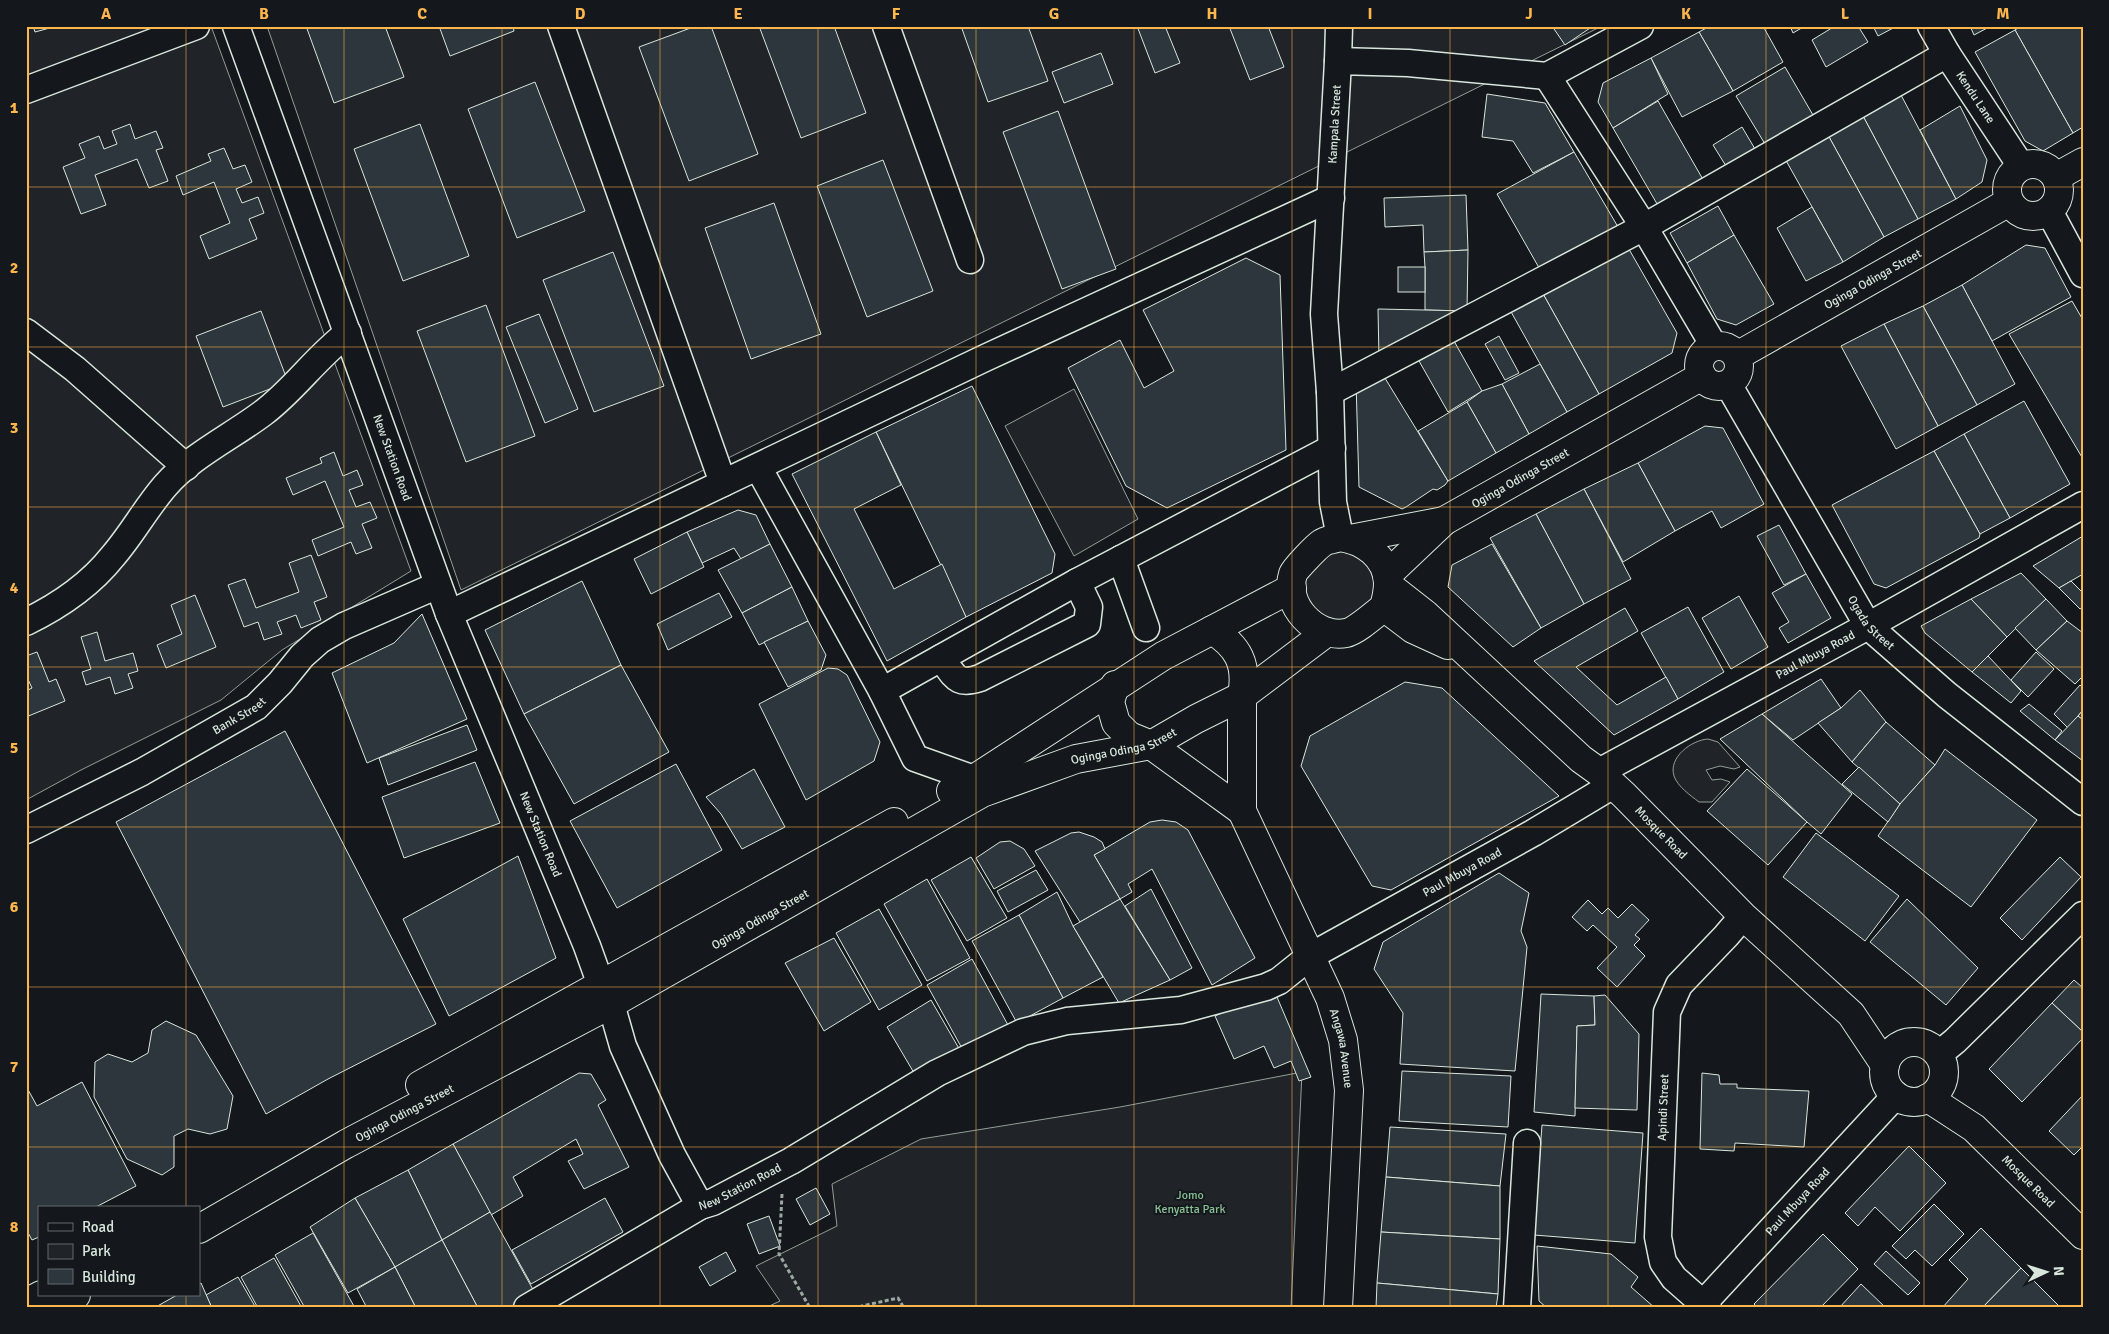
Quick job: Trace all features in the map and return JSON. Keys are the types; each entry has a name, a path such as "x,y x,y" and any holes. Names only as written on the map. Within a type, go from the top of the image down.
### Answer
{"main road":[{"path":"2056,177 2083,162"},
{"path":"2038,164 2045,167 2056,177 2059,192 2057,200 2049,211 2032,217 2016,211 2010,202 2006,190 2008,182 2011,175 2021,166 2038,164"},
{"name":"Oginga Odinga Street","path":"1726,351 2010,202"},
{"path":"1726,351 1740,364 1739,372 1735,379 1723,386 1711,384 1702,376 1700,362 1703,355 1726,351"},
{"name":"Oginga Odinga Street","path":"1444,522 1702,376"},
{"path":"1444,522 1348,633 1327,632 1314,626 1303,616 1295,603 1292,588 1294,574 1338,539 1444,522"},
{"path":"1338,539 1363,543 1374,552 1382,563 1386,589"},
{"name":"Oginga Odinga Street","path":"978,786 1115,686 1163,656 1292,588"},
{"name":"Mosque Road","path":"1386,589 1413,629 1468,654 1606,779 1743,916 1851,1014 1885,1064"},
{"name":"Angawa Avenue","path":"1212,630 1228,640 1239,657 1246,678 1242,696 1242,811 1300,931 1309,957 1330,998 1343,1040 1349,1090 1338,1308"},
{"name":"Oginga Odinga Street","path":"200,1228 606,994 830,856 978,786 1076,759 1151,745 1196,719 1242,696 1327,632"},
{"name":"Angawa Avenue","path":"1115,686 1110,702 1116,723 1129,736 1151,745 1242,811"},
{"name":"Oginga Odinga Street","path":"200,1209 606,994"},
{"name":"Mosque Road","path":"1851,1014 1906,1042"},
{"path":"1916,1041 1926,1044 1937,1077 1917,1102 1906,1101 1896,1095 1886,1082 1885,1064 1893,1050 1906,1042 1916,1041"},
{"name":"Mosque Road","path":"1937,1077 1974,1128 2083,1235"},
{"path":"26,1303 38,1296"},
{"path":"53,1308 74,1296"}],"street":[{"path":"26,90 196,26"},
{"name":"New Station Road","path":"236,26 449,614 606,994 623,1046 672,1155 700,1206 713,1202 791,1161 937,1073 1023,1032 1067,1021 1111,1017"},
{"path":"561,26 723,483"},
{"path":"886,26 970,260"},
{"name":"Kampala Street","path":"1338,539 1333,502 1330,392 1324,314 1339,26"},
{"path":"1338,61 1408,63 1547,76 1640,26"},
{"name":"Kendu Lane","path":"1931,26 1947,54 2021,166"},
{"path":"1330,392 1644,227 1947,54"},
{"path":"1547,76 1726,351"},
{"path":"449,614 985,358 1331,198"},
{"path":"2049,211 2083,274"},
{"path":"26,332 75,369 186,467"},
{"path":"26,622 50,610 83,587 113,557 166,485 186,467 263,413 296,383 325,351 348,333"},
{"name":"Ogada Street","path":"1728,384 1868,626 1947,696 2083,802"},
{"path":"882,692 1077,582 1332,448"},
{"path":"758,467 882,692 914,758 978,786"},
{"name":"Paul Mbuya Road","path":"1111,1017 1181,1010 1266,987 1279,981 1309,957 1533,833 1606,779 1868,626 2083,505"},
{"path":"1121,559 1146,628"},
{"path":"941,658 957,679 968,682 980,678 1087,624 1089,607 1077,582"},
{"name":"Bank Street","path":"26,830 142,772 256,707 280,683 302,656 320,640 344,626 438,585"},
{"path":"1937,1077 1955,1041 2083,914"},
{"name":"Apindi Street","path":"1703,1306 1674,1278 1663,1262 1658,1237 1667,1012 1680,985 1743,916"},
{"name":"Paul Mbuya Road","path":"1703,1306 1896,1095"},
{"path":"1517,1308 1527,1143"},
{"path":"527,1308 700,1206"}],"path":[{"path":"761,1177 783,1190 779,1254 810,1308"},
{"path":"853,1308 898,1298 904,1308"}],"green space":[{"path":"26,26 211,26 411,571 282,650 221,700 81,770 26,800"},
{"path":"267,26 1602,26 461,590"},
{"path":"1719,351 1730,355 1734,366 1730,377 1719,381 1708,377 1704,366 1708,355"},
{"path":"1074,389 1138,519 1074,556 1005,426"},
{"path":"1340,542 1378,568 1382,596 1346,627 1311,614 1301,573"},
{"path":"1708,739 1718,742 1740,767 1734,769 1720,766 1706,770 1712,780 1721,779 1730,782 1712,802 1699,802 1678,784 1673,769 1678,756 1683,751 1695,743"},
{"name":"Jomo Kenyatta Park","path":"1302,1072 1291,1308 765,1308 780,1301 756,1266 837,1226 832,1184 921,1139 1120,1107"}],"building":[{"path":"33,26 57,26 35,32"},
{"path":"306,26 385,26 404,77 334,103"},
{"path":"439,26 513,26 514,31 450,56"},
{"path":"696,26 711,26 758,154 689,181 639,47"},
{"path":"759,26 834,26 866,113 801,138"},
{"path":"961,26 1028,26 1048,81 988,102"},
{"path":"1137,26 1165,26 1180,63 1155,73"},
{"path":"1229,26 1268,26 1284,67 1250,80"},
{"path":"1552,26 1593,26 1565,45"},
{"path":"1710,26 1763,26 1783,62 1733,91 1699,32"},
{"path":"1790,26 1805,26 1793,33"},
{"path":"1835,26 1858,26 1868,42 1826,67 1812,40"},
{"path":"1873,26 1897,26 1878,36"},
{"path":"1970,26 1991,26 1974,35"},
{"path":"2021,26 2083,26 2083,127 2073,133 2015,30"},
{"path":"2015,30 2073,133 2043,151 2025,141 1975,52"},
{"path":"1699,32 1733,91 1682,117 1651,58"},
{"path":"1101,53 1113,84 1064,103 1052,72"},
{"path":"1651,58 1668,94 1613,128 1598,102 1603,83"},
{"path":"1785,67 1813,115 1765,144 1736,96"},
{"path":"535,82 585,211 517,238 468,109"},
{"path":"1487,94 1545,103 1574,152 1533,173 1513,141 1482,137"},
{"path":"1901,95 1956,199 1918,219 1863,116"},
{"path":"1658,101 1705,183 1660,209 1613,128"},
{"path":"1960,106 1987,160 1982,182 1956,199 1920,130"},
{"path":"1058,111 1116,269 1062,289 1003,132"},
{"path":"1863,116 1918,219 1884,237 1828,135"},
{"path":"130,124 135,139 156,131 163,148 156,150 168,181 149,188 137,159 95,175 106,205 81,214 63,167 85,158 79,144 99,136 104,149 117,144 112,131"},
{"path":"420,124 469,256 403,281 354,149"},
{"path":"1742,127 1755,149 1726,166 1713,145"},
{"path":"1828,135 1884,237 1843,262 1784,157"},
{"path":"224,148 233,169 245,165 252,182 236,189 242,203 258,197 264,213 249,219 257,239 209,259 200,236 230,223 214,182 183,195 176,176 211,161 208,154"},
{"path":"1574,152 1621,232 1542,273 1497,194"},
{"path":"883,160 933,291 867,317 817,186"},
{"path":"1466,195 1468,250 1424,252 1423,225 1385,227 1384,198"},
{"path":"774,203 821,334 751,359 705,228"},
{"path":"1718,206 1734,235 1687,263 1670,233"},
{"path":"1812,207 1843,262 1806,281 1777,228"},
{"path":"1734,235 1774,304 1736,325 1717,319 1687,263"},
{"path":"1626,244 1677,333 1672,353 1599,394 1542,292"},
{"path":"2026,245 2045,248 2071,297 1992,341 1962,285"},
{"path":"1468,250 1467,311 1425,310 1424,252"},
{"path":"613,252 664,386 594,412 543,280"},
{"path":"1246,258 1280,275 1286,450 1167,508 1126,486 1068,368 1120,340 1144,388 1174,371 1143,310"},
{"path":"1398,267 1425,267 1425,292 1398,292"},
{"path":"1962,285 2015,384 1977,405 1923,306"},
{"path":"1542,292 1599,394 1567,412 1510,310"},
{"path":"2072,301 2083,320 2083,459 2009,334"},
{"path":"486,305 535,436 466,462 417,331"},
{"path":"1923,306 1977,405 1938,426 1884,324"},
{"path":"1378,309 1425,310 1467,311 1379,359"},
{"path":"261,311 288,382 223,407 196,336"},
{"path":"539,314 578,409 545,423 506,327"},
{"path":"1884,324 1938,426 1896,449 1841,346"},
{"path":"1499,336 1519,373 1505,380 1485,344"},
{"path":"1454,341 1482,391 1448,412 1419,361"},
{"path":"1540,364 1567,412 1529,434 1502,384"},
{"path":"1380,370 1448,481 1437,490 1433,489 1402,509 1359,487 1356,381"},
{"path":"1502,384 1529,434 1496,453 1467,402 1482,391"},
{"path":"972,386 1055,554 1052,573 966,617 876,432"},
{"path":"2024,401 2070,484 2010,518 1964,434"},
{"path":"1467,402 1496,453 1448,481 1418,431"},
{"path":"1705,426 1723,428 1764,504 1721,528 1712,511 1675,531 1638,463"},
{"path":"876,432 901,485 854,509 894,589 942,564 966,617 887,661 792,474"},
{"path":"1964,434 2010,518 1980,534 1934,451"},
{"path":"1934,451 1980,534 1979,538 1886,588 1874,584 1832,505"},
{"path":"334,452 343,476 357,470 363,485 349,490 356,507 370,502 377,518 362,524 372,548 356,554 351,542 318,556 312,540 344,527 325,481 293,495 286,478 322,463 320,458"},
{"path":"1638,463 1675,531 1623,562 1584,489"},
{"path":"1584,489 1631,579 1584,604 1536,514"},
{"path":"738,510 756,515 770,544 741,559 734,548 702,563 687,532"},
{"path":"1536,514 1584,604 1541,628 1490,538"},
{"path":"1779,525 1806,574 1784,585 1757,536"},
{"path":"687,532 704,567 651,594 634,559"},
{"path":"2083,536 2083,574 2059,588 2033,566"},
{"path":"770,544 792,587 742,613 718,570"},
{"path":"1492,544 1541,628 1513,647 1448,587 1452,565"},
{"path":"311,555 327,597 314,602 321,620 301,628 296,615 277,622 282,634 264,640 258,622 244,627 228,585 245,579 256,608 299,592 289,563"},
{"path":"2021,573 2046,599 2007,637 1971,599"},
{"path":"1806,574 1831,618 1788,643 1779,628 1789,622 1772,593"},
{"path":"582,581 621,665 524,714 485,630"},
{"path":"2071,581 2083,593 2083,607 2080,609 2059,588"},
{"path":"792,587 808,621 759,645 742,613"},
{"path":"719,593 732,617 668,650 657,624"},
{"path":"195,595 216,647 166,668 157,645 182,634 171,605"},
{"path":"1739,596 1768,647 1731,669 1702,618"},
{"path":"1971,599 2007,637 1972,672 1925,633 1921,626"},
{"path":"2046,599 2067,621 2036,650 2015,628"},
{"path":"1688,607 1724,672 1678,699 1641,633"},
{"path":"1625,608 1638,631 1576,667 1617,705 1666,677 1678,699 1614,735 1534,661"},
{"path":"422,614 467,719 367,763 332,673 394,643"},
{"path":"808,621 826,655 821,670 788,687 764,642"},
{"path":"2067,621 2083,633 2083,676 2075,684 2036,650"},
{"path":"97,632 105,661 133,653 138,671 128,674 133,688 115,694 110,677 86,685 82,672 91,669 81,637"},
{"path":"37,652 49,682 56,679 65,701 26,717 26,691 32,688 26,675 26,656"},
{"path":"2036,652 2054,669 2028,697 2011,680"},
{"path":"1988,656 2021,691 2011,703 1972,672"},
{"path":"621,665 669,752 574,804 524,714"},
{"path":"828,668 838,669 847,675 880,742 874,761 806,800 759,704"},
{"path":"1821,679 1841,708 1793,740 1762,714"},
{"path":"1405,682 1442,688 1559,796 1391,890 1372,886 1301,766 1310,736"},
{"path":"2080,685 2083,688 2083,710 2068,728 2054,714"},
{"path":"1860,690 1886,722 1852,762 1818,723 1841,708"},
{"path":"2029,704 2062,731 2055,740 2020,711"},
{"path":"2083,710 2083,720 2078,716"},
{"path":"1762,714 1852,794 1821,834 1720,739"},
{"path":"2078,716 2083,720 2083,761 2055,740"},
{"path":"1886,722 1935,765 1900,804 1852,762"},
{"path":"467,725 477,750 388,785 379,758"},
{"path":"285,731 436,1024 328,1079 266,1114 116,822"},
{"path":"1945,749 2037,820 1971,907 1878,836 1900,804 1935,765"},
{"path":"475,762 500,823 404,858 382,797"},
{"path":"676,764 722,850 617,908 570,821"},
{"path":"1859,767 1900,804 1888,822 1842,784"},
{"path":"754,769 785,827 742,849 721,814 706,797"},
{"path":"1747,769 1807,822 1768,865 1707,811"},
{"path":"1162,820 1176,822 1188,830 1255,958 1212,985 1152,869 1128,884 1132,892 1120,899 1094,855 1150,822"},
{"path":"1079,832 1102,842 1105,849 1094,855 1120,899 1080,922 1035,851 1071,833"},
{"path":"1816,833 1899,896 1865,941 1783,877"},
{"path":"1010,841 1024,849 1035,866 994,889 976,858 1000,842"},
{"path":"518,856 556,958 449,1016 403,919"},
{"path":"971,857 1007,918 967,941 931,880"},
{"path":"2060,857 2081,877 2022,940 2000,918"},
{"path":"1036,870 1048,890 1008,912 997,891"},
{"path":"1499,873 1529,893 1521,931 1527,947 1515,1071 1400,1064 1403,1013 1374,969 1383,942"},
{"path":"927,879 970,958 927,981 884,904"},
{"path":"1151,889 1192,968 1170,980 1125,906"},
{"path":"1057,892 1073,926 1103,977 1063,998 1019,915"},
{"path":"1120,899 1170,980 1119,1003 1073,926"},
{"path":"1907,899 1978,968 1946,1005 1870,942"},
{"path":"1588,900 1602,914 1608,908 1618,918 1632,904 1649,920 1635,935 1640,939 1634,945 1645,956 1617,987 1597,968 1617,947 1593,925 1587,931 1572,917"},
{"path":"879,909 922,985 879,1010 836,933"},
{"path":"1019,915 1063,998 1017,1023 972,941"},
{"path":"834,938 871,1002 824,1031 785,963"},
{"path":"972,959 1008,1025 964,1052 927,985"},
{"path":"2074,980 2083,988 2083,1032 2052,1003"},
{"path":"1274,990 1311,1077 1299,1081 1291,1061 1274,1068 1264,1046 1234,1059 1215,1016"},
{"path":"1541,994 1594,996 1595,1025 1577,1026 1575,1116 1534,1112"},
{"path":"1605,995 1639,1034 1637,1110 1575,1108 1577,1026 1595,1025 1594,996"},
{"path":"931,1000 961,1052 917,1078 887,1027"},
{"path":"2052,1003 2083,1032 2083,1038 2022,1102 1989,1069"},
{"path":"166,1021 196,1035 233,1096 227,1129 210,1134 188,1129 174,1136 174,1167 162,1175 127,1159 94,1097 95,1062 108,1054 132,1062 148,1053 152,1030"},
{"path":"1402,1071 1511,1076 1508,1127 1399,1121"},
{"path":"579,1073 591,1074 606,1100 598,1105 629,1167 584,1189 568,1161 583,1154 576,1139 513,1177 523,1196 491,1215 453,1144"},
{"path":"1702,1073 1719,1075 1720,1084 1737,1084 1737,1088 1809,1091 1804,1147 1735,1143 1734,1151 1700,1149"},
{"path":"82,1082 136,1186 98,1206 38,1206 38,1237 32,1240 26,1229 26,1086 37,1106"},
{"path":"2083,1095 2083,1146 2074,1155 2049,1131"},
{"path":"1542,1125 1643,1133 1635,1243 1534,1235"},
{"path":"1390,1127 1506,1134 1500,1186 1386,1177"},
{"path":"453,1144 490,1212 442,1240 408,1170"},
{"path":"1909,1146 1946,1183 1900,1231 1875,1207 1858,1226 1845,1213"},
{"path":"408,1170 442,1240 395,1267 355,1198"},
{"path":"1386,1177 1500,1186 1500,1239 1381,1232"},
{"path":"816,1188 830,1214 810,1225 796,1199"},
{"path":"355,1198 395,1267 348,1293 310,1227"},
{"path":"605,1198 623,1232 531,1284 512,1250"},
{"path":"1934,1204 1964,1234 1932,1266 1915,1250 1906,1259 1892,1246"},
{"path":"490,1212 536,1295 514,1308 478,1308 442,1240"},
{"path":"769,1216 780,1246 759,1254 747,1224"},
{"path":"1981,1228 2021,1268 1982,1308 1942,1308 1968,1279 1949,1260"},
{"path":"1381,1232 1500,1239 1498,1294 1377,1283"},
{"path":"313,1233 355,1308 305,1308 275,1255"},
{"path":"1823,1234 1858,1269 1820,1308 1758,1308 1754,1304"},
{"path":"442,1240 478,1308 416,1308 395,1267"},
{"path":"1537,1246 1611,1254 1638,1277 1631,1287 1655,1308 1547,1308 1539,1301"},
{"path":"1886,1251 1920,1283 1908,1295 1874,1264"},
{"path":"726,1252 736,1271 710,1286 699,1267"},
{"path":"274,1258 302,1308 258,1308 241,1277"},
{"path":"395,1267 416,1308 367,1308 357,1289"},
{"path":"2021,1268 2058,1305 2055,1308 1982,1308"},
{"path":"238,1277 256,1308 212,1308 206,1295"},
{"path":"1377,1283 1498,1294 1496,1308 1376,1308"},
{"path":"200,1284 212,1308 154,1308 175,1296 200,1296"},
{"path":"1861,1284 1886,1308 1839,1308"}]}
